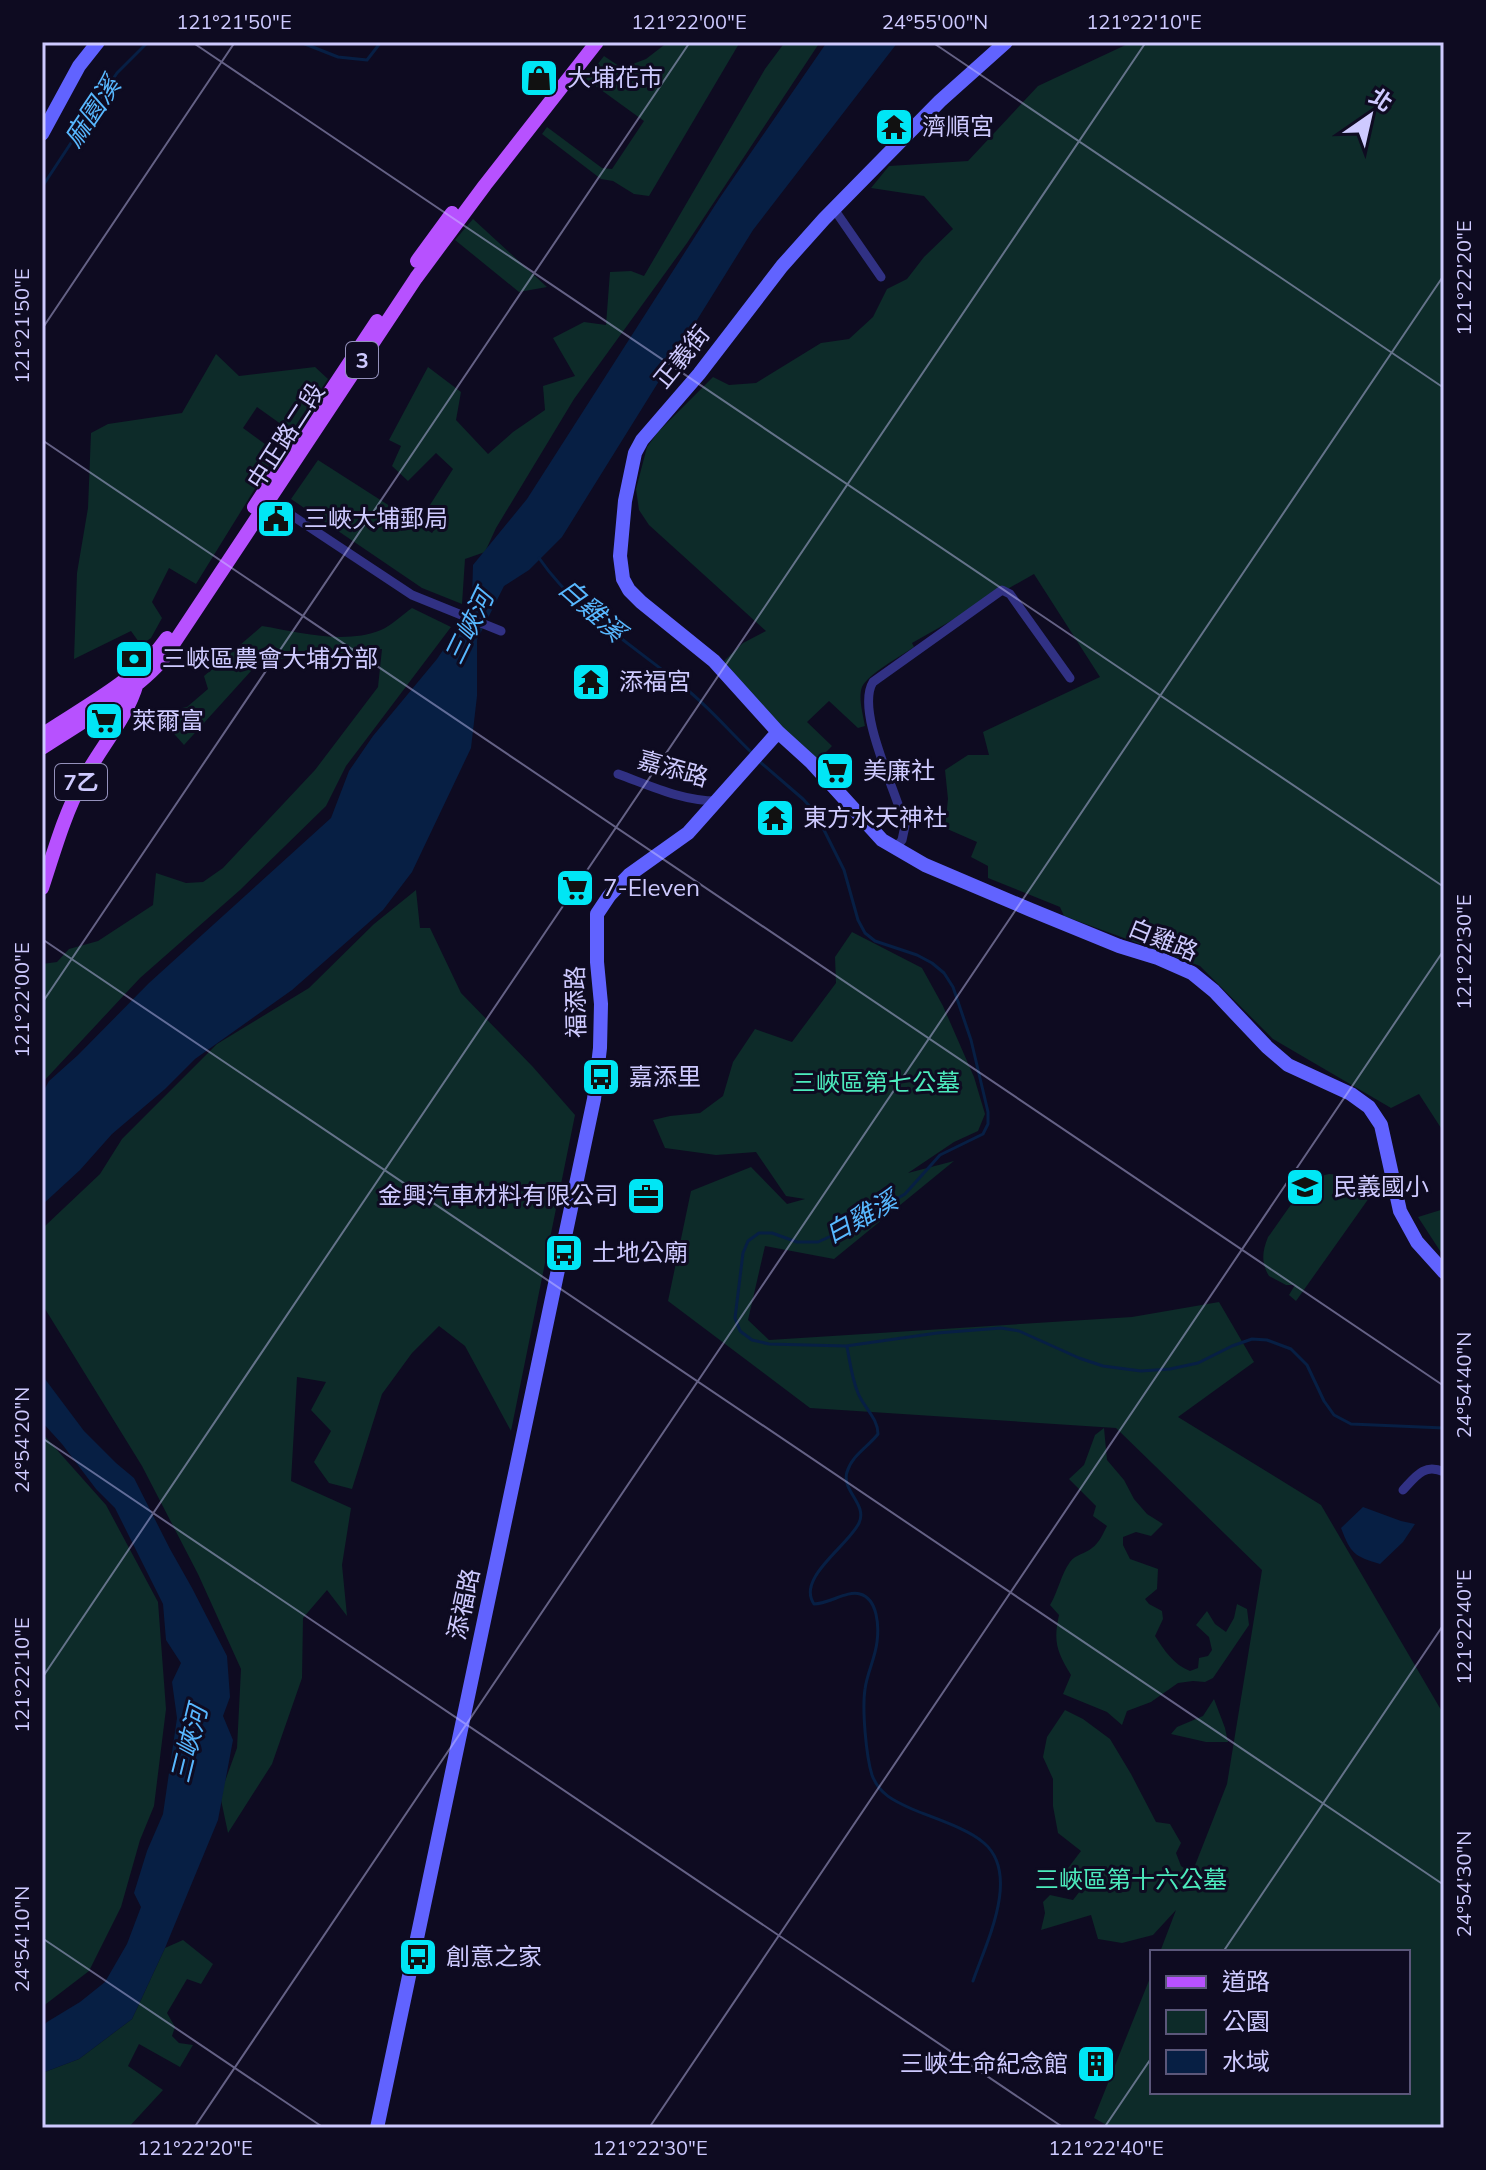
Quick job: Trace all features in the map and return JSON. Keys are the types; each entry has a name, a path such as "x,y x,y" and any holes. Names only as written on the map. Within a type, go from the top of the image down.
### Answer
{"main road":[{"name":"中正路二段","path":"42,735 153,671 164,658 433,238 585,42"},
{"name":"中正路二段","path":"266,498 440,245 597,42"},
{"name":"中正路二段","path":"42,748 137,678"},
{"name":"7乙","path":"42,888 67,813 82,781 129,705 137,678"}],"street":[{"path":"42,134 73,75 98,42"},
{"name":"正義街","path":"778,732 714,661 641,602 623,579 620,556 625,501 635,453 642,440 699,374 782,266 940,101 1006,42"},
{"path":"834,209 881,277"},
{"path":"266,498 412,595 501,631"},
{"path":"895,849 902,840 905,826 872,724 867,697 873,682 1002,590 1010,594 1070,678"},
{"path":"717,801 778,732"},
{"name":"白雞路","path":"778,732 819,770 873,832 895,849 1031,910 1192,973 1288,1065 1361,1100 1381,1125 1396,1200 1409,1230 1444,1272"},
{"name":"嘉添路","path":"618,774 679,796 717,801"},
{"name":"福添路","path":"595,1089 601,1004 597,914 629,875 688,833 717,801"},
{"name":"添福路","path":"377,2128 595,1089"},
{"path":"1403,1490 1427,1468 1444,1472"}],"green space":[{"path":"668,42 740,42 649,196 634,194 613,181 601,179 542,134 547,127 602,168 612,169 644,121 586,79 604,56 622,68 646,59"},
{"path":"785,42 820,42 687,243 574,399 496,528 485,552 465,559 462,604 422,588 291,499 318,460 432,533 442,519 428,508 453,469 436,453 408,481 392,466 401,446 389,440 428,367 461,392 456,420 488,454 545,410 543,386 575,376 553,338 584,322 606,325 610,272 631,271 644,276 765,69"},
{"path":"1132,42 1444,42 1444,1129 1419,1094 1391,1108 1273,1039 1200,966 1064,916 1060,907 988,878 988,866 971,857 977,842 945,828 948,799 945,770 968,755 989,755 983,732 1100,677 1034,574 912,643 914,647 865,682 861,691 861,706 865,726 858,728 829,701 807,722 832,746 817,761 782,729 724,661 743,643 766,631 649,525 639,510 636,489 647,447 713,377 729,385 756,383 821,343 849,339 873,317 887,289 907,279 953,229 924,196 871,188 889,166 968,161 1038,86"},
{"path":"473,219 547,287 519,292 455,240"},
{"path":"216,354 239,376 315,367 328,379 292,432 257,407 243,428 277,453 196,584 169,568 152,602 162,618 151,638 141,645 131,631 74,659 77,573 88,508 91,433 108,424 182,413"},
{"path":"412,608 451,627 346,766 326,806 240,890 140,978 42,1083 42,964 57,962 69,949 98,941 153,905 156,873 186,883 203,882 223,868 315,770 378,687 382,649 260,661 184,745 168,727 172,710 187,707 208,689 204,676 262,626 322,636 352,637 381,630"},
{"path":"416,890 420,928 430,928 461,993 575,1115 511,1431 465,1346 439,1326 412,1353 382,1394 352,1489 329,1483 314,1462 331,1431 311,1410 326,1382 297,1377 291,1481 351,1508 342,1565 347,1616 327,1590 303,1618 302,1678 272,1764 228,1833 220,1795 237,1748 241,1669 198,1574 142,1466 42,1304 45,1226 100,1174 122,1139 217,1044 309,988 374,924"},
{"path":"852,932 922,968 943,1006 974,1077 985,1114 978,1131 954,1142 908,1173 954,1161 834,1259 765,1246 748,1320 769,1340 1132,1317 1219,1302 1254,1362 1178,1417 1321,1505 1444,1715 1444,2128 1112,2128 1094,2118 1150,1978 1150,2094 1410,2094 1410,1950 1161,1950 1176,1910 1153,1935 1122,1943 1098,1939 1091,1915 1041,1930 1045,1913 1043,1902 1050,1895 1073,1900 1080,1891 1062,1876 1081,1851 1058,1833 1053,1806 1053,1779 1043,1757 1047,1737 1065,1710 1110,1739 1156,1822 1170,1824 1181,1843 1176,1853 1181,1866 1192,1873 1227,1784 1262,1570 1116,1428 810,1408 668,1301 691,1191 751,1167 787,1204 805,1199 786,1196 756,1152 716,1155 665,1148 653,1120 700,1113 723,1096 733,1062 755,1029 792,1042 836,983 835,957"},
{"path":"1329,1174 1347,1181 1357,1198 1367,1186 1374,1191 1296,1301 1289,1295 1295,1285 1286,1285 1269,1276 1263,1257 1264,1248 1268,1237 1303,1190 1311,1182"},
{"path":"1444,1209 1444,1257 1418,1217"},
{"path":"1104,1428 1107,1460 1147,1514 1163,1524 1151,1536 1136,1532 1123,1537 1123,1545 1130,1559 1158,1569 1157,1589 1145,1599 1162,1611 1163,1619 1155,1636 1162,1647 1174,1661 1190,1671 1198,1668 1199,1658 1208,1656 1212,1650 1209,1637 1196,1625 1207,1611 1215,1624 1226,1632 1237,1604 1247,1609 1249,1625 1213,1678 1205,1682 1178,1683 1151,1702 1127,1711 1122,1725 1107,1712 1063,1694 1071,1675 1058,1646 1056,1633 1059,1615 1050,1605 1070,1562 1094,1546 1107,1526 1093,1516 1096,1506 1069,1479 1084,1465 1095,1435"},
{"path":"42,1433 106,1505 158,1602 166,1709 154,1806 140,1840 121,1907 89,1971 42,2007"},
{"path":"1214,1699 1228,1742 1206,1742 1171,1734 1177,1727 1203,1716"},
{"path":"183,1940 213,1964 201,1984 187,1979 167,2013 175,2027 172,2036 179,2043 193,2045 180,2067 139,2044 128,2066 163,2090 128,2128 42,2128 42,2073 79,2059 132,2019 165,1948"}],"water":[{"name":"三峽河","path":"827,42 898,42 753,230 562,537 529,570 504,586 477,640 477,696 471,748 412,872 383,910 292,990 195,1059 112,1134 80,1170 42,1205 42,1094 49,1081 149,983 331,818 349,771 456,631 472,598 473,565 527,499 719,199"},
{"name":"三峽河","path":"42,1375 84,1431 134,1478 192,1588 227,1656 230,1697 223,1716 233,1740 218,1820 132,2019 79,2059 42,2073 42,2027 105,1982 127,1944 141,1907 134,1893 163,1814 177,1718 172,1682 181,1663 166,1640 163,1604 115,1508 42,1422"},
{"path":"1363,1507 1415,1524 1403,1542 1380,1564 1354,1553 1341,1528"}],"waterway":[{"name":"麻園溪","path":"42,187 117,73 148,42"},
{"name":"麻園溪","path":"300,42 338,57 367,60 381,42"},
{"name":"白雞溪","path":"539,558 589,612 694,695 751,752"},
{"name":"白雞溪","path":"759,761 815,812 844,870 858,920 865,933 875,941 932,963 944,973 953,987 971,1040 988,1124 983,1134 940,1155 905,1194 840,1232 818,1242 797,1242 772,1233 759,1233 748,1241 743,1253 735,1318 740,1331 752,1340 769,1344 846,1346 937,1333 1001,1328 1019,1331 1103,1366 1141,1371 1198,1363 1252,1339 1267,1340 1291,1349 1307,1365 1334,1415 1351,1424 1444,1428"},
{"path":"847,1347 856,1388 876,1423 878,1434 856,1456 847,1472 848,1485 860,1510 859,1523 817,1573 810,1594 814,1604 860,1594 874,1607 877,1642 866,1683 864,1708 870,1767 879,1787 899,1803 977,1838 995,1857 1000,1873 997,1910 973,1981"}],"place":[{"name":"大埔花市","path":"539,78"},
{"name":"濟順宮","path":"894,127"},
{"name":"三峽大埔郵局","path":"276,519"},
{"name":"三峽區農會大埔分部","path":"134,659"},
{"name":"添福宮","path":"591,682"},
{"name":"萊爾富","path":"104,721"},
{"name":"美廉社","path":"835,771"},
{"name":"東方水天神社","path":"775,818"},
{"name":"7-Eleven","path":"575,888"},
{"name":"嘉添里","path":"601,1077"},
{"name":"民義國小","path":"1305,1187"},
{"name":"金興汽車材料有限公司","path":"646,1196"},
{"name":"土地公廟","path":"564,1253"},
{"name":"創意之家","path":"418,1957"},
{"name":"三峽生命紀念館","path":"1096,2064"}],"park label":[{"name":"三峽區第七公墓","path":"876,1083"},
{"name":"三峽區第十六公墓","path":"1131,1880"}]}
